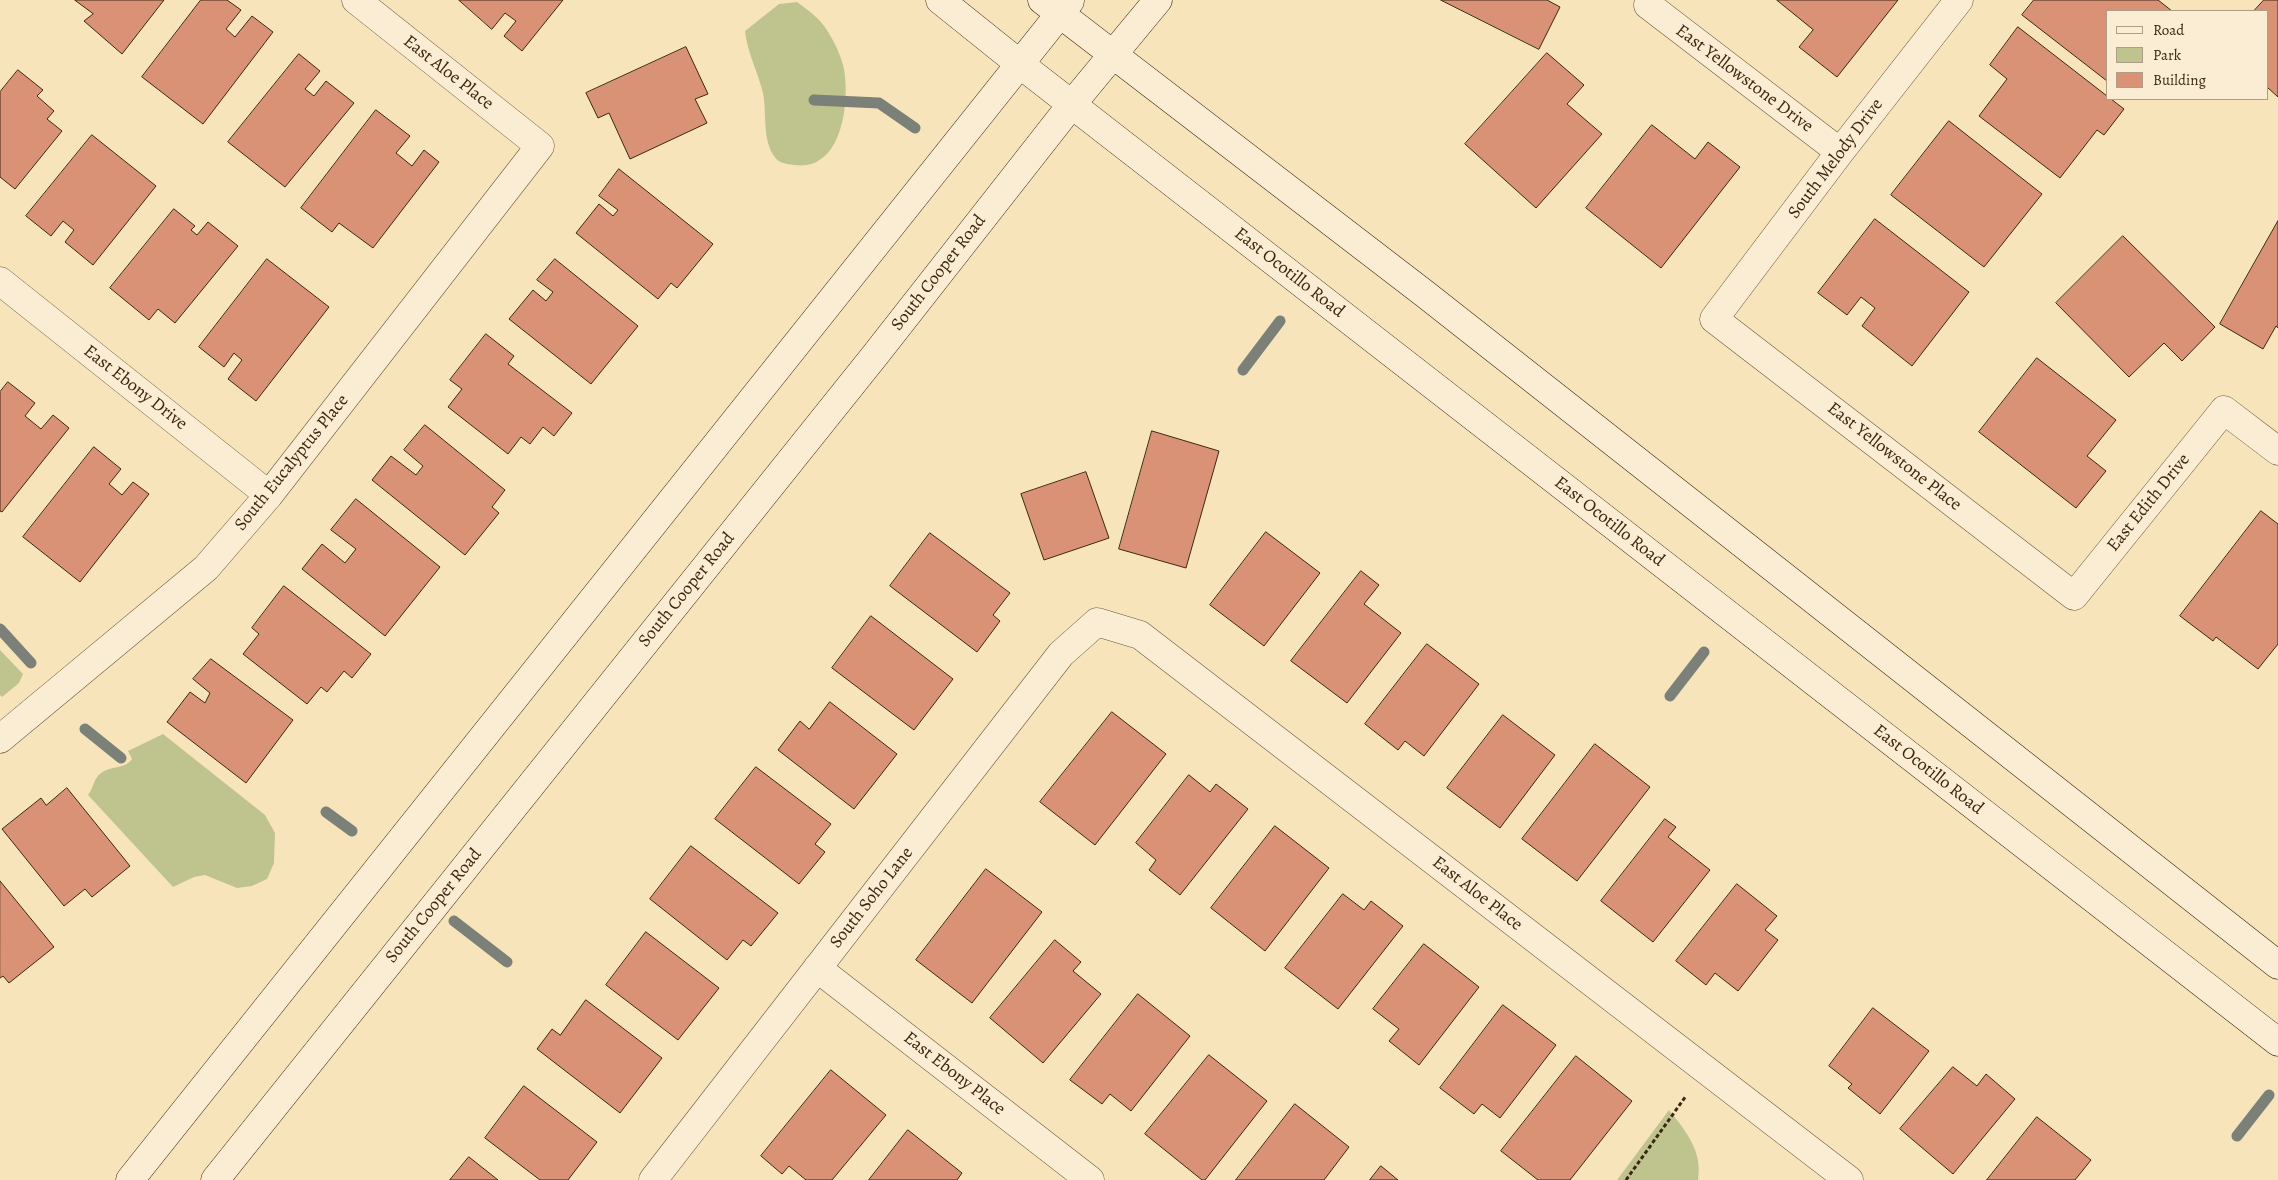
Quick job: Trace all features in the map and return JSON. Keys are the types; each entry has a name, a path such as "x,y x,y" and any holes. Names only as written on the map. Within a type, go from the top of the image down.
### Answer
{"main road":[{"name":"East Aloe Place","path":"356,0 540,146"},
{"name":"East Ocotillo Road","path":"940,0 1021,65 2278,1042"},
{"name":"South Cooper Road","path":"215,1180 863,370 1072,104 1158,0"},
{"name":"South Melody Drive","path":"1714,319 1840,152 1959,0"},
{"path":"130,1180 1021,65 1058,5 1113,55 1425,294 2278,965"},
{"name":"East Yellowstone Drive","path":"1648,5 1840,152"},
{"name":"South Eucalyptus Place","path":"0,739 206,568 269,495 540,146"},
{"name":"East Ebony Drive","path":"0,281 269,495"},
{"name":"East Yellowstone Place","path":"1714,319 2074,596"},
{"name":"East Edith Drive","path":"2074,596 2224,410 2278,451"},
{"name":"East Aloe Place","path":"1097,622 1140,636 1849,1180"},
{"name":"South Soho Lane","path":"653,1180 1061,654 1097,622"},
{"name":"East Ebony Place","path":"817,968 1090,1180"}],"path":[{"path":"1626,1180 1705,1069"}],"green space":[{"path":"797,2 812,13 828,31 840,57 846,83 843,116 839,132 832,147 823,158 810,164 794,165 780,162 770,149 766,133 763,93 748,47 745,31 779,4"},
{"path":"0,650 23,674 19,683 2,697 0,695"},
{"path":"163,734 265,815 275,833 274,863 267,879 252,886 237,888 205,875 194,877 173,887 88,795 100,774 108,769 125,765 132,759 128,751"},
{"path":"1669,1110 1687,1134 1696,1151 1699,1170 1698,1180 1617,1180"}],"building":[{"path":"75,0 164,0 122,54 84,21 93,14"},
{"path":"201,0 227,0 241,10 226,29 235,37 252,16 273,32 203,124 142,77"},
{"path":"459,0 563,0 522,51 504,36 516,21 505,13 492,29"},
{"path":"1441,0 1547,0 1560,7 1539,49"},
{"path":"1777,0 1898,0 1837,77 1799,47 1813,30"},
{"path":"2034,0 2158,0 2171,10 2106,10 2106,80 2022,15"},
{"path":"2264,0 2278,0 2278,97 2268,88 2268,10 2255,10"},
{"path":"2018,27 2106,95 2106,100 2112,100 2124,109 2104,135 2097,130 2060,178 1979,116 2007,79 1990,65"},
{"path":"686,47 708,94 695,99 707,123 630,159 609,113 598,118 586,93"},
{"path":"1547,53 1584,85 1567,104 1602,134 1536,208 1465,144"},
{"path":"299,54 320,71 305,89 314,96 326,81 354,103 285,187 228,142"},
{"path":"18,70 43,90 37,96 54,111 47,119 62,131 15,189 0,177 0,92"},
{"path":"376,110 410,136 396,153 412,166 424,150 439,162 373,248 339,223 332,232 301,208"},
{"path":"1949,121 2042,194 1984,267 1891,195"},
{"path":"1652,125 1695,159 1708,142 1740,167 1661,268 1586,208"},
{"path":"92,135 156,186 93,265 65,242 74,230 63,221 51,236 26,216"},
{"path":"619,169 713,244 677,288 671,283 658,299 576,233 599,204 613,216 618,210 599,196"},
{"path":"174,209 195,226 191,230 197,235 208,222 238,246 175,323 158,309 149,320 110,288"},
{"path":"1875,219 1969,292 1912,366 1862,326 1875,308 1861,297 1847,315 1818,293"},
{"path":"2278,221 2278,328 2276,326 2263,349 2220,324"},
{"path":"2123,236 2215,327 2182,361 2164,343 2129,377 2056,303"},
{"path":"267,259 329,307 256,401 228,379 242,360 234,353 224,367 199,347"},
{"path":"555,259 638,326 591,384 509,319 533,290 546,301 553,292 537,280"},
{"path":"486,334 514,356 508,364 572,413 554,436 543,427 530,444 521,437 508,454 448,407 462,389 450,380"},
{"path":"2037,358 2116,420 2087,456 2106,471 2076,508 1979,432"},
{"path":"8,382 35,403 25,416 41,429 53,415 69,428 2,512 0,511 0,392"},
{"path":"425,425 505,490 492,507 499,513 465,555 372,480 391,456 416,475 423,466 404,450"},
{"path":"1152,431 1219,451 1186,568 1119,549"},
{"path":"94,447 121,469 109,484 122,495 133,482 149,494 80,582 23,537"},
{"path":"1086,472 1109,538 1044,560 1021,494"},
{"path":"356,499 440,567 385,636 302,569 322,544 345,563 356,549 331,530"},
{"path":"2261,511 2278,524 2278,644 2258,669 2216,637 2213,641 2180,616"},
{"path":"1266,532 1320,573 1264,646 1210,605"},
{"path":"930,533 1010,593 993,615 1000,621 977,652 890,586"},
{"path":"1361,571 1379,585 1364,604 1401,633 1347,703 1291,661"},
{"path":"284,586 371,654 352,678 344,671 327,692 321,687 307,704 243,654 259,634 252,628"},
{"path":"871,616 953,679 914,730 832,668"},
{"path":"1427,644 1479,684 1424,756 1405,741 1398,750 1365,724"},
{"path":"211,659 293,720 246,783 167,722 190,692 205,703 210,693 193,679"},
{"path":"830,702 897,754 854,809 778,750 800,721 809,729"},
{"path":"1112,712 1166,754 1095,845 1040,802"},
{"path":"1503,715 1555,755 1500,828 1447,788"},
{"path":"1595,744 1650,787 1577,881 1522,839"},
{"path":"756,767 831,824 815,844 825,852 799,884 715,819"},
{"path":"1189,775 1210,792 1216,784 1248,809 1180,895 1149,870 1156,860 1136,843"},
{"path":"67,788 130,866 92,897 85,889 64,906 2,829 41,798 46,805"},
{"path":"1665,819 1676,827 1668,837 1710,870 1653,942 1601,901"},
{"path":"1275,826 1329,868 1265,951 1211,908"},
{"path":"691,846 778,913 751,946 743,940 727,960 650,899"},
{"path":"986,869 1042,912 972,1003 916,960"},
{"path":"0,881 54,947 9,983 3,976 0,978"},
{"path":"1737,884 1777,916 1765,930 1778,940 1738,991 1715,973 1706,985 1676,961"},
{"path":"1343,894 1364,910 1371,901 1403,926 1338,1009 1285,968"},
{"path":"646,932 719,988 678,1040 606,985"},
{"path":"1055,940 1081,962 1073,971 1101,994 1043,1063 990,1018"},
{"path":"1424,944 1479,987 1419,1065 1389,1041 1399,1029 1373,1009"},
{"path":"1138,994 1190,1036 1131,1111 1110,1094 1102,1104 1070,1080"},
{"path":"586,1000 662,1058 620,1113 537,1049 552,1029 560,1035"},
{"path":"1503,1005 1556,1045 1500,1118 1482,1104 1474,1114 1440,1088"},
{"path":"1873,1008 1929,1051 1880,1114 1848,1088 1852,1084 1829,1066"},
{"path":"1209,1055 1267,1101 1205,1180 1202,1180 1145,1134"},
{"path":"1576,1056 1632,1101 1570,1180 1538,1180 1501,1151"},
{"path":"1953,1067 1977,1086 1986,1074 2015,1099 1953,1174 1900,1129"},
{"path":"831,1070 886,1115 832,1180 806,1180 789,1166 782,1174 761,1156"},
{"path":"524,1086 597,1142 568,1180 540,1180 485,1138"},
{"path":"1295,1104 1349,1147 1324,1180 1236,1180"},
{"path":"2037,1117 2091,1160 2075,1180 1987,1180"},
{"path":"908,1130 962,1173 957,1180 869,1180"},
{"path":"469,1157 498,1180 450,1180"},
{"path":"1381,1166 1398,1180 1370,1180"}],"waterway":[{"path":"814,100 879,103 915,128"},
{"path":"1243,370 1280,321"},
{"path":"0,629 31,663"},
{"path":"1670,696 1704,652"},
{"path":"85,729 121,758"},
{"path":"326,812 352,831"},
{"path":"454,921 507,962"},
{"path":"2237,1136 2269,1095"}]}
